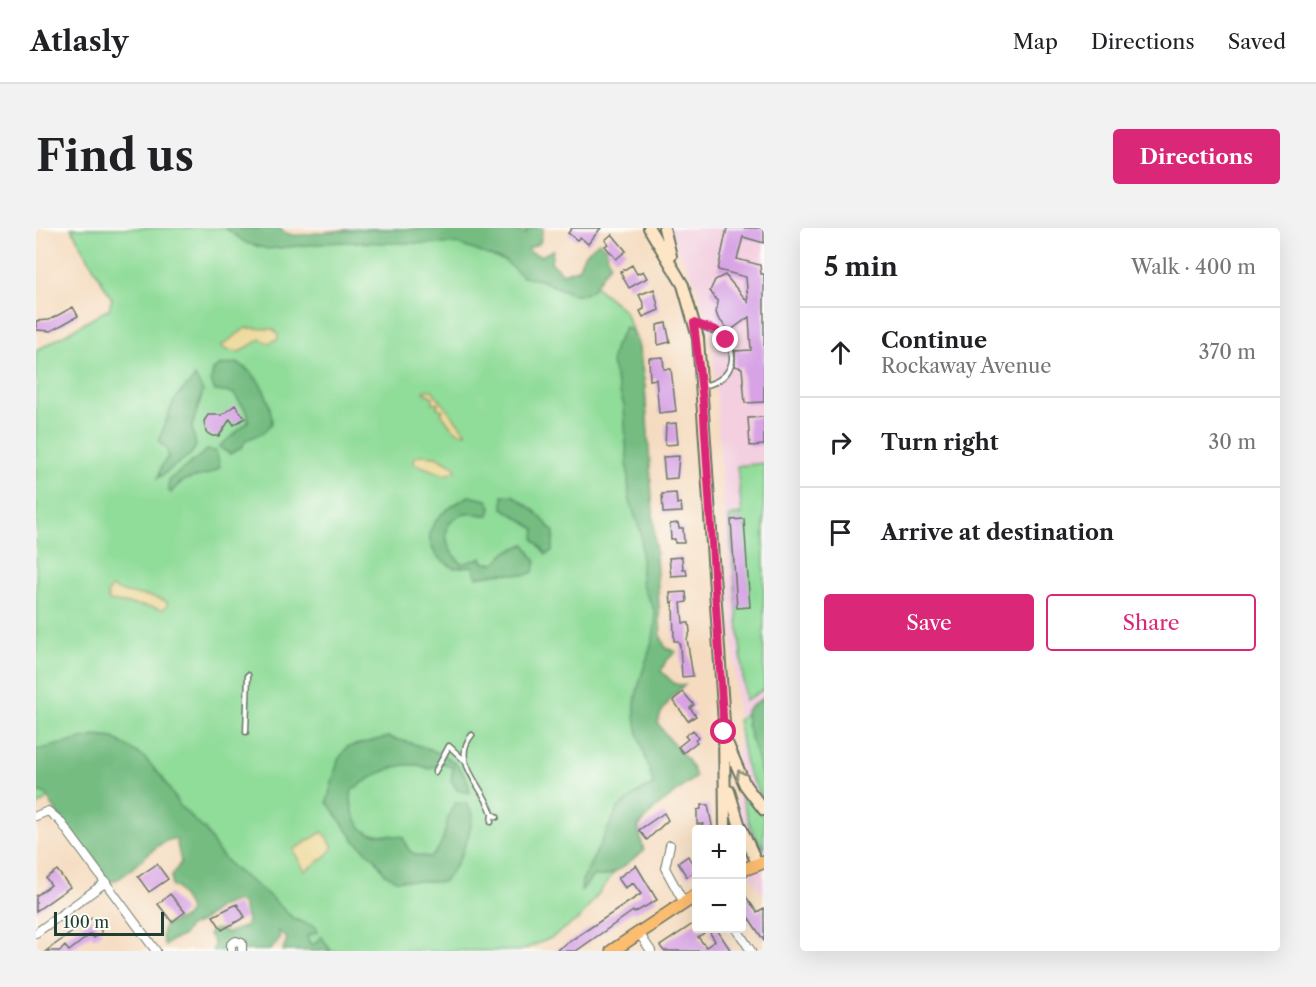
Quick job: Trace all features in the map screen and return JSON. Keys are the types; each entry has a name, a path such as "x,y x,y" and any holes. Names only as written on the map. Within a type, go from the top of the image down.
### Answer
{"main road":[{"path":"649,228 675,268"},
{"path":"664,228 694,323 702,386 724,732 725,825"},
{"path":"724,732 733,761 745,785 764,810"},
{"path":"725,770 739,825"},
{"path":"746,838 761,862 746,868"},
{"path":"612,951 692,898"}],"street":[{"path":"36,816 44,811 50,812 60,821 156,951"},
{"path":"670,845 665,868 684,903"},
{"path":"36,933 106,882"},
{"path":"639,933 651,951"},
{"path":"739,933 751,951"},
{"path":"231,951 231,944 236,941 242,943 242,951"}],"lane":[{"path":"694,323 722,335 731,356 726,376 716,383 702,386"},
{"path":"246,732 248,675"},
{"path":"465,761 466,744 472,735"},
{"path":"435,772 449,746 465,761 486,797 492,814 491,822"},
{"path":"492,814 497,817"}],"shaded area":[{"path":"667,228 764,228 764,701 738,721 747,770 764,801 764,896 746,869 757,863 746,840 746,825 739,825 737,821 738,720 713,346 698,287"}],"green space":[{"path":"71,228 274,228 282,238 357,228 497,230 555,272 587,280 624,310 638,344 645,387 660,686 650,719 663,799 635,831 632,849 581,917 551,938 520,951 310,951 177,832 110,881 48,798 36,807 36,351 109,309 112,299"},
{"path":"225,228 279,228 288,234 300,235 346,231 465,228 512,228 526,234 525,228 543,228 540,243 528,249 529,252 541,256 553,250 551,262 562,273 578,269 584,255 599,242 605,247 610,264 592,290 585,294 572,294 540,280 523,277 505,261 457,244 340,242 268,249 246,243"},
{"path":"625,327 632,331 638,344 645,387 661,637 665,647 676,652 666,661 661,671 675,684 685,685 668,703 658,723 689,762 696,777 653,810 638,827 644,851 613,873 594,875 581,891 582,881 618,808 638,792 653,785 638,735 635,704 639,682 651,647 655,615 642,585 641,535 629,496 624,406 611,363 615,346"},
{"path":"237,363 252,374 263,388 267,396 272,423 263,433 246,440 242,447 230,454 219,447 248,422 248,413 233,393 215,391 211,381 213,370 221,365"},
{"path":"195,376 203,391 192,427 196,446 191,454 158,478 162,465 168,457 167,449 159,442 166,419 177,397"},
{"path":"207,450 216,451 220,467 208,474 183,481 171,493 168,489 169,480"},
{"path":"764,463 764,689 745,701 729,516 742,514 737,466"},
{"path":"513,495 535,511 554,532 552,551 546,554 534,539 535,529 503,508 503,496"},
{"path":"469,496 487,500 491,507 489,515 466,514 451,523 446,536 456,558 462,564 481,558 484,563 495,563 506,552 525,544 536,562 533,572 526,575 501,573 477,577 472,566 454,568 436,555 430,543 433,526 445,511"},
{"path":"764,697 764,783 747,724 746,710"},
{"path":"764,701 764,801 747,770 738,720"},
{"path":"95,736 114,738 144,757 162,777 180,806 206,831 218,851 233,868 265,892 294,919 316,927 317,932 307,936 310,944 315,944 321,936 331,951 283,951 287,938 278,931 280,939 270,950 213,951 214,943 209,934 212,930 219,929 227,933 246,926 247,920 243,905 237,901 222,906 200,922 189,926 183,936 172,940 165,946 162,937 164,925 184,918 189,912 177,888 172,887 172,876 181,862 176,839 159,845 124,875 108,882 52,806 46,794 36,790 36,750"},
{"path":"388,737 427,748 451,760 467,779 470,793 457,790 451,780 453,768 442,763 430,769 410,765 399,766 379,773 352,790 351,801 356,820 369,833 403,837 412,853 431,857 441,844 448,816 455,803 467,804 473,814 469,832 455,867 443,882 396,880 385,874 376,860 355,841 327,802 338,760 347,747"},
{"path":"743,787 764,818 764,849 751,828 739,788"}],"sand":[{"path":"246,328 273,329 278,334 278,339 268,343 261,339 239,352 227,350 221,346"},
{"path":"432,390 466,433 461,433 451,426 441,413 443,410 437,408 438,403 433,403 433,397 424,392"},
{"path":"436,456 454,466 456,471 445,475 413,463 415,457"},
{"path":"112,587 125,593 161,599 167,602 167,606 163,609 109,601 107,594"},
{"path":"322,832 327,836 333,848 325,857 305,871 293,850"}],"building":[{"path":"572,228 601,228 588,244 580,237 577,240 568,233"},
{"path":"727,228 764,228 764,243 743,237 737,259 760,265 761,274 764,274 764,402 745,403 742,368 735,366 735,351 751,350 749,317 731,330 726,327 718,318 716,312 718,302 710,291 715,280 725,275 748,302 746,277 718,270"},
{"path":"612,234 626,251 616,259 605,246 608,244 605,240"},
{"path":"632,265 637,274 643,271 647,278 629,288 620,272"},
{"path":"654,289 659,310 643,317 640,311 644,309 644,305 639,295"},
{"path":"73,307 78,316 51,331 36,330 36,321 49,320"},
{"path":"666,323 670,342 658,345 657,325"},
{"path":"663,357 664,369 671,369 676,411 659,413 656,379 650,380 649,358"},
{"path":"235,405 245,418 234,425 230,419 219,436 212,436 206,432 204,421 208,415 222,415"},
{"path":"764,417 764,445 750,446 748,418"},
{"path":"676,423 678,444 665,445 666,424"},
{"path":"679,456 677,478 665,479 663,457"},
{"path":"676,493 677,504 681,503 682,512 663,513 662,494"},
{"path":"744,519 750,607 737,608 731,520"},
{"path":"678,523 679,528 683,528 684,543 675,543 675,539 671,539 670,524"},
{"path":"682,557 683,569 686,569 687,575 671,576 669,558"},
{"path":"686,592 687,602 681,603 683,623 689,623 690,632 687,639 693,676 682,677 680,646 678,641 674,641 673,602 671,603 670,593"},
{"path":"683,692 694,705 690,708 696,716 688,721 673,700"},
{"path":"693,730 698,738 695,740 697,742 683,753 678,747 688,739 685,736"},
{"path":"701,805 708,805 712,825 697,824 697,810 701,809"},
{"path":"664,813 668,820 647,840 639,830"},
{"path":"688,856 692,864 692,874 687,877 678,863"},
{"path":"157,864 168,879 149,892 138,877"},
{"path":"636,865 657,900 634,913 633,911 576,951 555,951 641,894 633,883 625,888 618,878"},
{"path":"57,870 70,887 36,911 36,896 51,885 46,878"},
{"path":"170,894 185,912 172,922 158,904"},
{"path":"746,897 757,912 764,908 764,941 746,914"},
{"path":"237,904 245,917 222,930 213,916"},
{"path":"92,918 102,932 94,938 91,934 69,951 65,946 60,951 46,951"},
{"path":"692,925 692,933 704,933 698,937 706,947 715,941 710,933 719,933 731,951 664,951 660,946"}],"route":[{"path":"724,732 703,401 698,338 694,323 716,330 726,340"}]}
